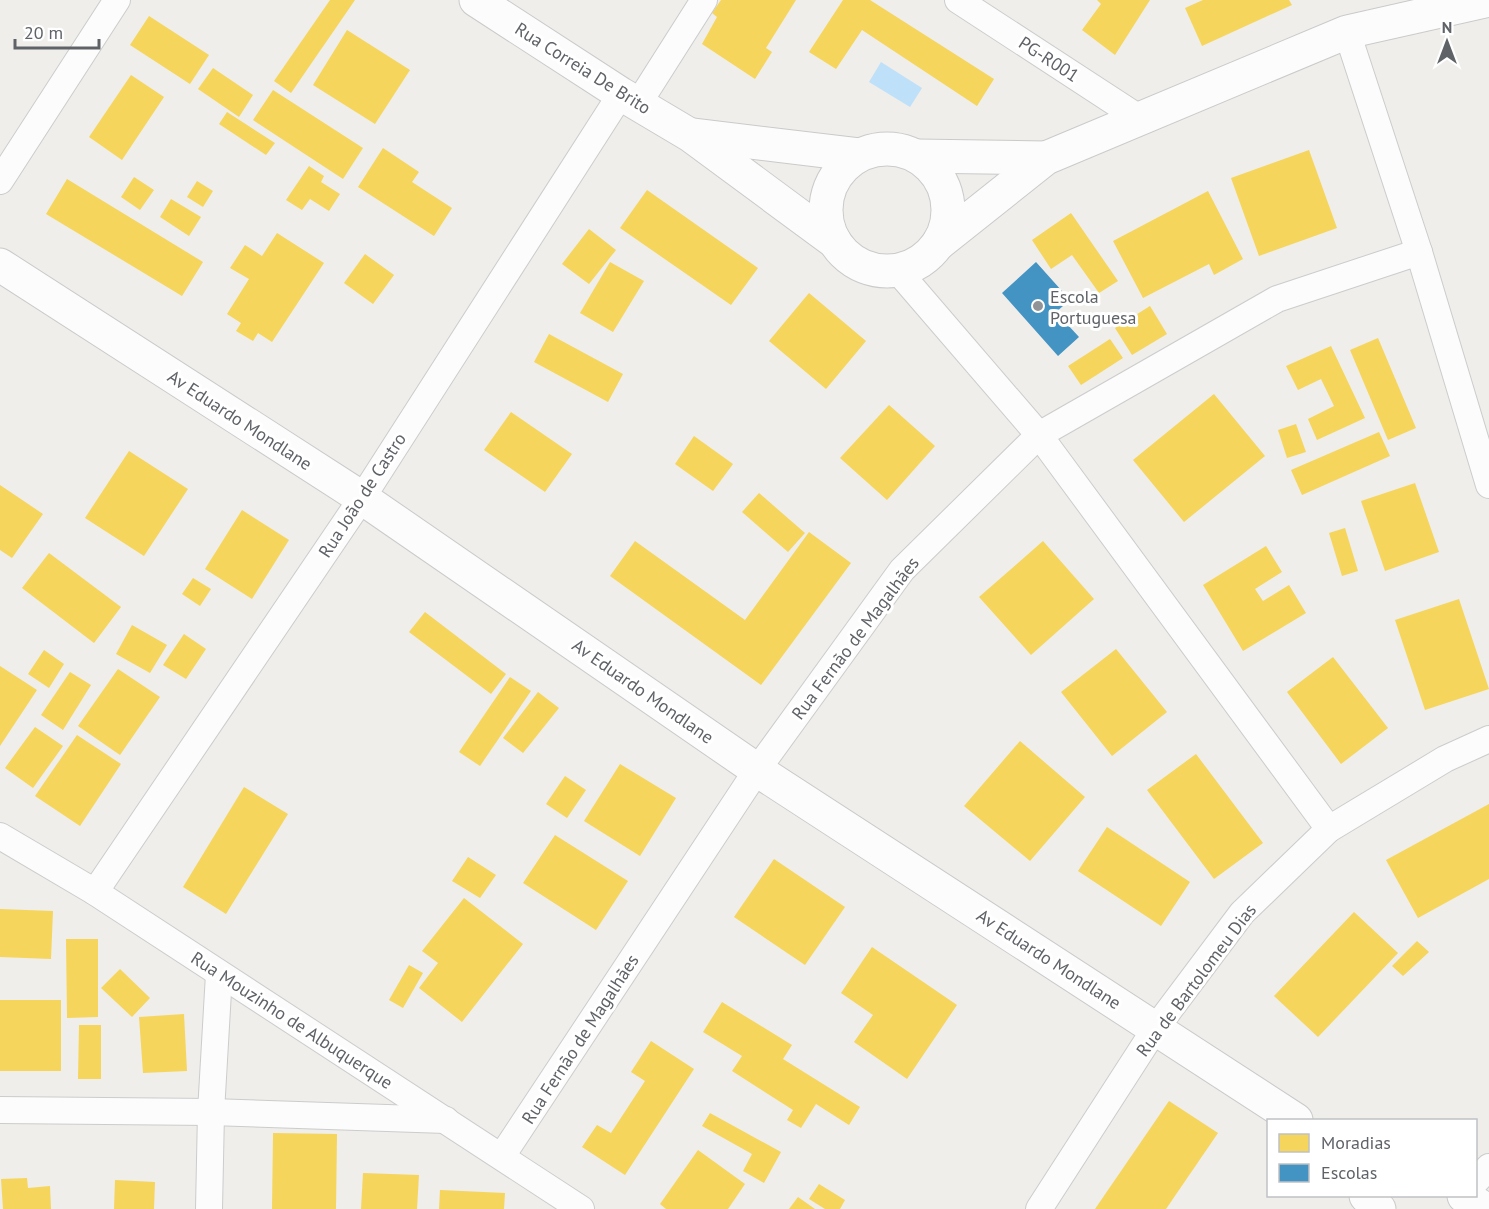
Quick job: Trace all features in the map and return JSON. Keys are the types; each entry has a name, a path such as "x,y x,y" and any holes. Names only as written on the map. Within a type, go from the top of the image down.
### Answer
{"street":[{"path":"0,181 117,0"},
{"name":"Rua Correia De Brito","path":"476,0 629,99 690,135 835,242"},
{"name":"Rua João de Castro","path":"95,892 629,99 704,0"},
{"name":"PG-R001","path":"958,0 1139,118"},
{"path":"938,244 946,226 949,205 944,186 933,169 917,156 898,149 878,149 859,155 843,167 831,184 826,203 827,223 835,242 847,255 862,265 879,270 897,270 912,265 927,256 938,244 1046,158 1347,32 1489,0"},
{"path":"1347,32 1419,252 1489,485"},
{"path":"690,135 859,155"},
{"path":"917,156 1046,158"},
{"name":"Rua Fernão de Magalhães","path":"502,1156 757,770 902,570 1039,435 1277,300 1419,252"},
{"name":"Av Eduardo Mondlane","path":"0,265 362,498 757,770 1291,1119"},
{"path":"897,270 1039,435 1329,829"},
{"name":"Rua de Bartolomeu Dias","path":"1039,1209 1155,1029 1242,913 1329,829 1445,759 1489,739"},
{"name":"Rua Mouzinho de Albuquerque","path":"2,838 95,892 581,1209"},
{"path":"209,1209 211,1112 219,974"},
{"path":"0,1110 211,1112 447,1120"},
{"path":"1477,1180 1489,1167"},
{"path":"1367,1197 1379,1209"},
{"path":"1453,1209 1462,1197"},
{"path":"1465,1197 1485,1209"}],"water":[{"path":"881,62 922,88 910,107 869,82"}],"building: Moradias":[{"path":"330,0 355,0 291,93 274,81"},
{"path":"721,0 796,0 766,48 772,52 755,79 702,44 717,17 712,13"},
{"path":"843,0 870,0 994,79 977,106 862,30 836,69 809,52"},
{"path":"1097,0 1150,0 1115,55 1082,30 1101,4"},
{"path":"1203,0 1289,0 1292,5 1202,46 1185,8"},
{"path":"149,16 209,55 190,84 130,45"},
{"path":"347,30 410,70 375,124 313,85"},
{"path":"213,68 253,95 239,117 198,89"},
{"path":"131,75 164,97 122,160 89,137"},
{"path":"273,90 363,148 343,179 253,120"},
{"path":"227,112 275,143 266,155 219,124"},
{"path":"383,148 419,172 412,182 452,208 434,236 358,187"},
{"path":"1309,150 1337,228 1259,256 1231,178"},
{"path":"309,166 324,176 321,182 340,194 329,211 310,199 302,210 286,200"},
{"path":"134,177 154,190 140,210 121,197"},
{"path":"67,179 203,262 182,296 46,214"},
{"path":"197,181 213,191 203,207 187,197"},
{"path":"647,190 758,268 731,305 620,228"},
{"path":"1208,191 1243,259 1214,275 1209,264 1143,298 1113,241"},
{"path":"171,199 201,217 189,236 160,217"},
{"path":"1071,213 1118,281 1099,293 1072,255 1051,269 1032,240"},
{"path":"589,229 616,250 589,284 562,264"},
{"path":"277,233 324,263 272,342 258,333 253,341 236,331 241,323 227,314 249,279 230,268 245,245 262,256"},
{"path":"365,254 394,275 373,304 344,283"},
{"path":"610,262 644,281 613,332 580,313"},
{"path":"809,293 866,341 826,389 769,341"},
{"path":"1150,306 1167,334 1132,355 1115,328"},
{"path":"549,334 623,374 608,402 534,362"},
{"path":"1378,338 1416,428 1388,440 1350,350"},
{"path":"1110,339 1123,358 1081,385 1068,366"},
{"path":"1331,346 1365,418 1317,440 1308,419 1334,406 1321,379 1298,390 1286,366"},
{"path":"1214,394 1265,456 1184,522 1133,460"},
{"path":"889,405 935,446 887,500 840,458"},
{"path":"511,412 572,454 545,492 484,450"},
{"path":"1296,424 1306,452 1287,458 1278,430"},
{"path":"1379,432 1390,456 1302,495 1291,470"},
{"path":"694,436 733,464 713,491 675,464"},
{"path":"129,451 188,489 144,556 85,518"},
{"path":"1415,483 1439,552 1385,571 1361,501"},
{"path":"0,485 43,514 12,558 0,550"},
{"path":"759,493 805,533 788,552 742,512"},
{"path":"242,510 289,540 252,599 205,569"},
{"path":"1345,528 1358,571 1342,576 1329,533"},
{"path":"809,532 851,563 761,685 610,576 635,541 745,620"},
{"path":"1043,541 1094,599 1031,655 979,597"},
{"path":"1266,546 1282,572 1255,589 1263,601 1289,585 1306,613 1243,651 1203,585"},
{"path":"49,553 121,607 94,643 22,588"},
{"path":"193,578 211,589 200,606 182,594"},
{"path":"1459,599 1489,689 1425,710 1395,620"},
{"path":"425,612 506,674 491,694 409,632"},
{"path":"132,625 167,645 150,673 116,654"},
{"path":"184,634 206,649 186,679 163,665"},
{"path":"1116,649 1167,712 1112,756 1061,692"},
{"path":"44,650 64,664 49,688 28,674"},
{"path":"1333,657 1388,728 1341,764 1287,692"},
{"path":"0,666 37,690 0,746"},
{"path":"118,669 160,697 120,755 78,726"},
{"path":"70,672 91,685 63,730 41,715"},
{"path":"510,677 531,691 480,766 459,752"},
{"path":"538,692 559,708 523,753 503,738"},
{"path":"35,727 63,746 33,788 5,768"},
{"path":"77,735 121,764 80,826 35,796"},
{"path":"1020,741 1085,797 1030,861 964,806"},
{"path":"1196,754 1263,843 1214,879 1147,790"},
{"path":"620,764 676,798 640,856 584,821"},
{"path":"565,776 586,790 567,818 546,804"},
{"path":"244,787 288,814 226,914 183,887"},
{"path":"1489,804 1489,879 1418,918 1386,860"},
{"path":"1107,827 1190,882 1161,926 1078,871"},
{"path":"555,835 628,881 596,930 523,883"},
{"path":"468,857 496,875 480,898 452,881"},
{"path":"774,859 845,907 805,965 734,917"},
{"path":"464,898 523,944 462,1022 419,988 438,963 422,951"},
{"path":"0,909 53,911 51,959 0,957"},
{"path":"1354,912 1398,953 1318,1037 1274,996"},
{"path":"66,939 98,939 98,1017 67,1018"},
{"path":"1417,941 1429,952 1403,976 1392,966"},
{"path":"872,947 957,1005 907,1079 854,1042 873,1015 841,993"},
{"path":"409,965 423,973 403,1008 389,1000"},
{"path":"120,969 150,998 132,1017 101,988"},
{"path":"0,1000 61,1000 61,1071 0,1071"},
{"path":"722,1002 792,1045 783,1059 860,1107 849,1125 816,1104 801,1128 787,1120 793,1110 732,1071 742,1056 703,1032"},
{"path":"184,1014 187,1071 143,1073 139,1017"},
{"path":"79,1025 101,1025 101,1079 78,1079"},
{"path":"651,1041 694,1069 625,1175 582,1147 597,1125 611,1133 645,1081 631,1072"},
{"path":"1169,1101 1218,1133 1166,1209 1095,1209"},
{"path":"710,1113 781,1152 764,1183 743,1171 752,1154 702,1126"},
{"path":"273,1133 337,1134 336,1209 272,1209"},
{"path":"698,1150 745,1184 728,1209 666,1209 660,1204"},
{"path":"363,1173 419,1175 417,1209 361,1209"},
{"path":"27,1178 28,1188 50,1186 51,1209 3,1209 1,1179"},
{"path":"115,1180 155,1182 154,1209 114,1209"},
{"path":"819,1184 845,1200 840,1209 825,1209 809,1199"},
{"path":"440,1190 505,1193 504,1209 439,1209"},
{"path":"798,1197 815,1209 789,1209"}],"building: Escolas":[{"name":"Escola Portuguesa","path":"1036,262 1070,300 1056,312 1079,337 1058,356 1002,293"}],"place":[{"name":"Escola Portuguesa","path":"1038,306"}]}
